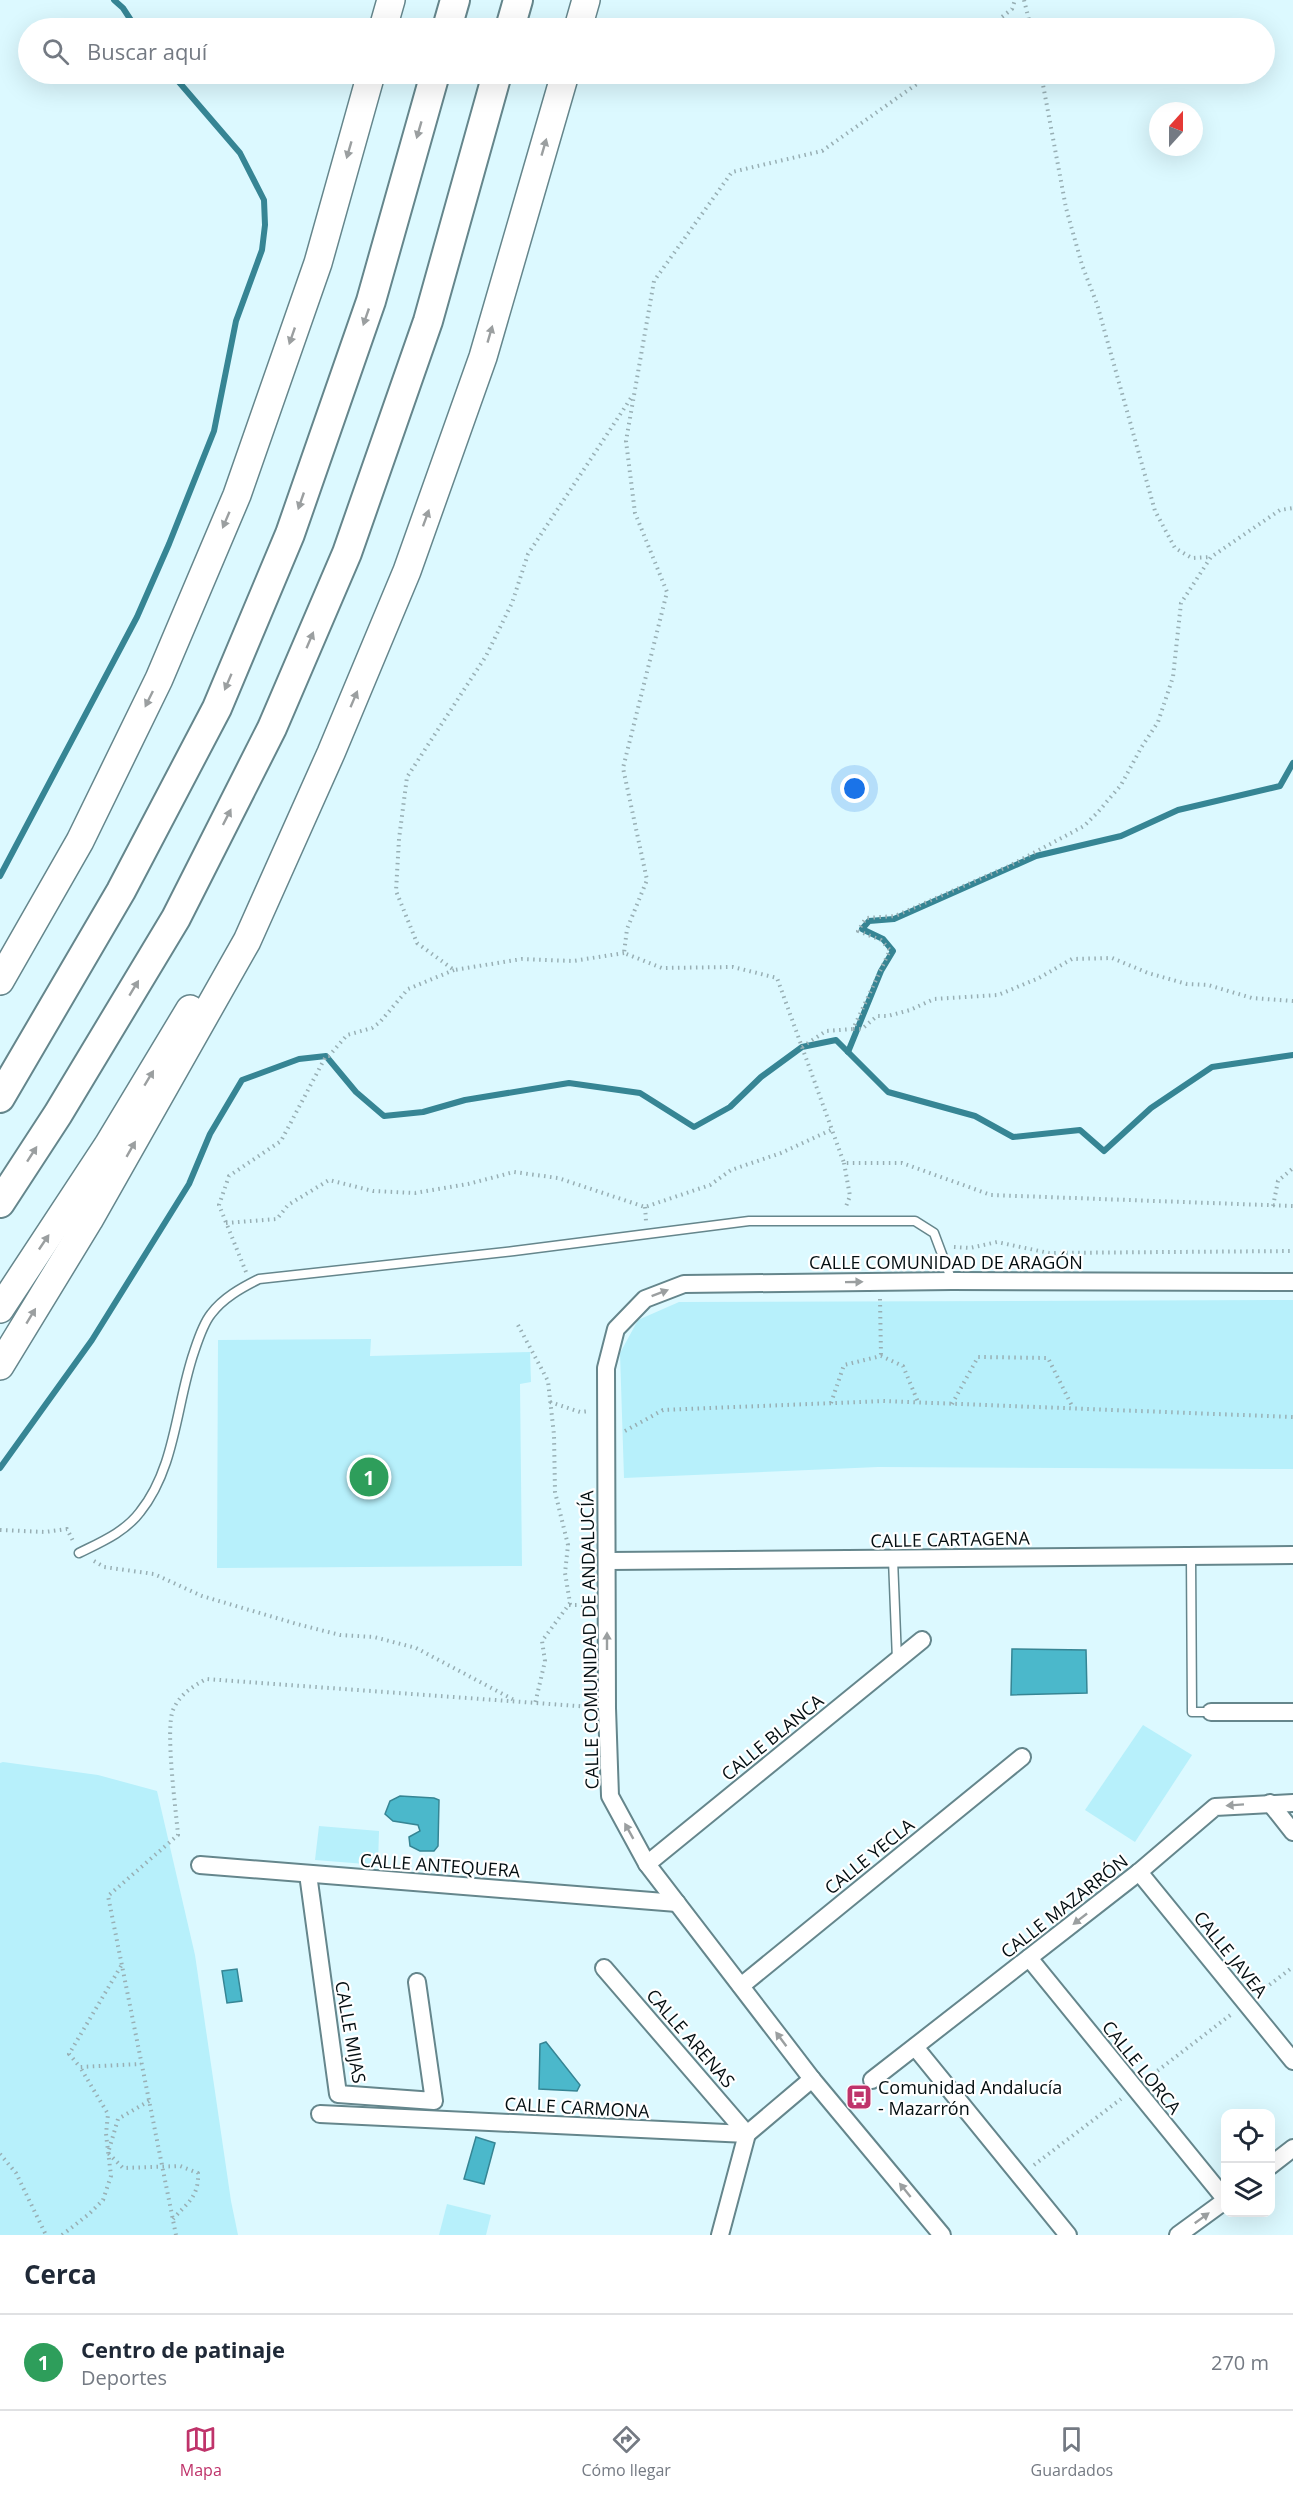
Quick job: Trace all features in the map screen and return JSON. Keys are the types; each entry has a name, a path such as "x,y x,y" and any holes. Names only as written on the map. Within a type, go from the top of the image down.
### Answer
{"highway":[{"path":"386,18 391,0"},
{"path":"450,18 455,0"},
{"path":"513,18 518,0"},
{"path":"581,18 586,0"},
{"path":"0,981 80,841 159,679 237,495 318,263 367,84"},
{"path":"0,1098 122,891 217,708 290,534 371,301 432,84"},
{"path":"0,1203 58,1114 176,918 272,728 347,553 428,321 494,84"},
{"path":"0,1366 89,1220 247,941 331,753 407,571 483,357 562,84"},
{"path":"0,1308 108,1145 218,962 331,753"},
{"path":"0,964 58,879"}],"street":[{"name":"CALLE COMUNIDAD DE ARAGÓN","path":"616,1329 645,1299 684,1284 880,1281 1293,1282"},
{"name":"CALLE COMUNIDAD DE ANDALUCÍA","path":"616,1329 606,1368 607,1708 610,1796 647,1864 812,2079 942,2235"},
{"name":"CALLE CARTAGENA","path":"608,1561 1293,1555"},
{"name":"CALLE BLANCA","path":"647,1864 922,1640"},
{"path":"1211,1712 1293,1712"},
{"name":"CALLE YECLA","path":"741,1986 1022,1757"},
{"path":"1270,1803 1293,1832"},
{"name":"CALLE MAZARRÓN","path":"872,2080 1139,1872 1215,1807 1293,1803"},
{"name":"CALLE ANTEQUERA","path":"200,1865 677,1903"},
{"name":"CALLE JAVEA","path":"1139,1872 1293,2061"},
{"name":"CALLE MIJAS","path":"308,1874 338,2094 434,2101 417,1982"},
{"name":"CALLE LORCA","path":"1029,1958 1221,2194"},
{"name":"CALLE ARENAS","path":"604,1968 747,2134"},
{"path":"915,2047 1068,2235"},
{"path":"720,2235 747,2134 812,2079"},
{"name":"CALLE CARMONA","path":"320,2114 747,2134"},
{"path":"1274,2163 1293,2148"},
{"path":"1179,2235 1221,2204"}],"lane":[{"path":"79,1553 120,1532 139,1514 151,1497 163,1473 189,1365 210,1314 233,1293 259,1279 514,1251 749,1221 915,1221 934,1233 952,1281"},
{"path":"1191,1556 1192,1712 1211,1712"},
{"path":"893,1559 897,1660"}],"path":[{"path":"1001,18 1012,9 1015,0"},
{"path":"1024,0 1028,18"},
{"path":"624,953 627,929 647,880 623,768 667,592 636,513 626,441 654,281 732,172 822,151 916,84"},
{"path":"1043,84 1066,208 1082,265 1097,304 1155,511 1175,548 1192,558 1211,557"},
{"path":"454,970 417,943 396,891 399,839 407,777 486,656 512,603 528,555 634,393"},
{"path":"853,1029 890,950 881,940 858,931 866,918 895,916 1009,866 1084,826 1121,784 1158,722 1173,677 1181,603 1211,557 1280,510 1293,508"},
{"path":"251,1283 219,1205 229,1176 281,1141 326,1056 329,1056 347,1035 372,1028 380,1022 408,989 454,970 522,959 573,961 624,953 662,968 733,967 777,978 843,1163 850,1196 839,1221"},
{"path":"802,1047 826,1031 862,1029 878,1016 888,1016 910,1010 934,999 998,995 1039,978 1072,959 1112,958 1148,973 1187,984 1208,985 1252,998 1293,1001"},
{"path":"226,1222 277,1219 288,1205 329,1180 373,1191 415,1193 468,1184 514,1172 558,1178 645,1207 710,1185 730,1170 781,1153 831,1130"},
{"path":"843,1163 902,1163 991,1195 1293,1206"},
{"path":"1273,1206 1278,1181 1293,1168"},
{"path":"939,1246 970,1248 997,1242 1049,1253 1293,1251"},
{"path":"880,1281 881,1356"},
{"path":"518,1325 548,1381 554,1435 555,1492 568,1545 565,1573 570,1603 542,1641 545,1661 535,1704"},
{"path":"831,1403 844,1365 881,1356 903,1366 918,1402"},
{"path":"952,1404 978,1358 1048,1359 1073,1408"},
{"path":"606,1441 663,1410 883,1401 1293,1417"},
{"path":"550,1402 580,1412 606,1410"},
{"path":"0,1530 45,1532 67,1529 79,1553 104,1567 154,1574 202,1596 297,1624 340,1635 374,1637 416,1648 519,1703"},
{"path":"176,2235 108,1896 178,1835 171,1743 172,1711 186,1690 206,1679 607,1708"},
{"path":"62,2235 89,2214 103,2199 111,2176 106,2134 108,2114 80,2067 69,2054 122,1965"},
{"path":"1019,2176 1293,1967"},
{"path":"80,2067 141,2064"},
{"path":"108,2152 118,2119 149,2101"},
{"path":"108,2152 123,2169 180,2166 198,2173 194,2198 173,2219"},
{"path":"0,2154 16,2173 46,2235"}],"shaded area":[{"path":"1293,1300 1293,1469 878,1467 624,1478 620,1353 638,1320 679,1302"},
{"path":"371,1339 370,1356 530,1352 531,1382 520,1384 522,1566 217,1568 218,1340"},
{"path":"1012,1649 1086,1650 1087,1693 1011,1695"},
{"path":"1143,1725 1192,1755 1135,1842 1085,1810"},
{"path":"0,1763 98,1775 157,1791 195,1955 238,2235 0,2235"},
{"path":"400,1796 439,1800 438,1846 434,1851 420,1851 410,1846 409,1837 420,1831 418,1825 393,1821 385,1814 390,1801"},
{"path":"319,1826 379,1831 378,1865 315,1860"},
{"path":"237,1969 242,2001 227,2003 222,1971"},
{"path":"546,2042 580,2085 577,2091 539,2089 540,2044"},
{"path":"476,2137 495,2143 484,2184 464,2179"},
{"path":"447,2204 491,2215 486,2235 439,2235"}],"waterway":[{"path":"114,0 130,18"},
{"path":"0,876 137,617 169,544 214,431 236,321 262,250 265,225 264,200 240,153 181,84"},
{"path":"848,1052 881,971 893,951 883,939 862,929 869,921 894,919 1036,856 1121,836 1178,810 1280,786 1293,763"},
{"path":"0,1468 92,1340 189,1184 210,1134 242,1080 299,1059 326,1056 356,1092 384,1116 423,1112 465,1100 569,1083 640,1093 694,1127 730,1107 761,1077 802,1047 836,1040 888,1092 975,1116 1013,1137 1080,1130 1104,1151 1151,1108 1212,1067 1293,1055"}],"place":[{"name":"Centro de patinaje","path":"369,1477"},
{"name":"Comunidad Andalucía - Mazarrón","path":"859,2097"}]}
